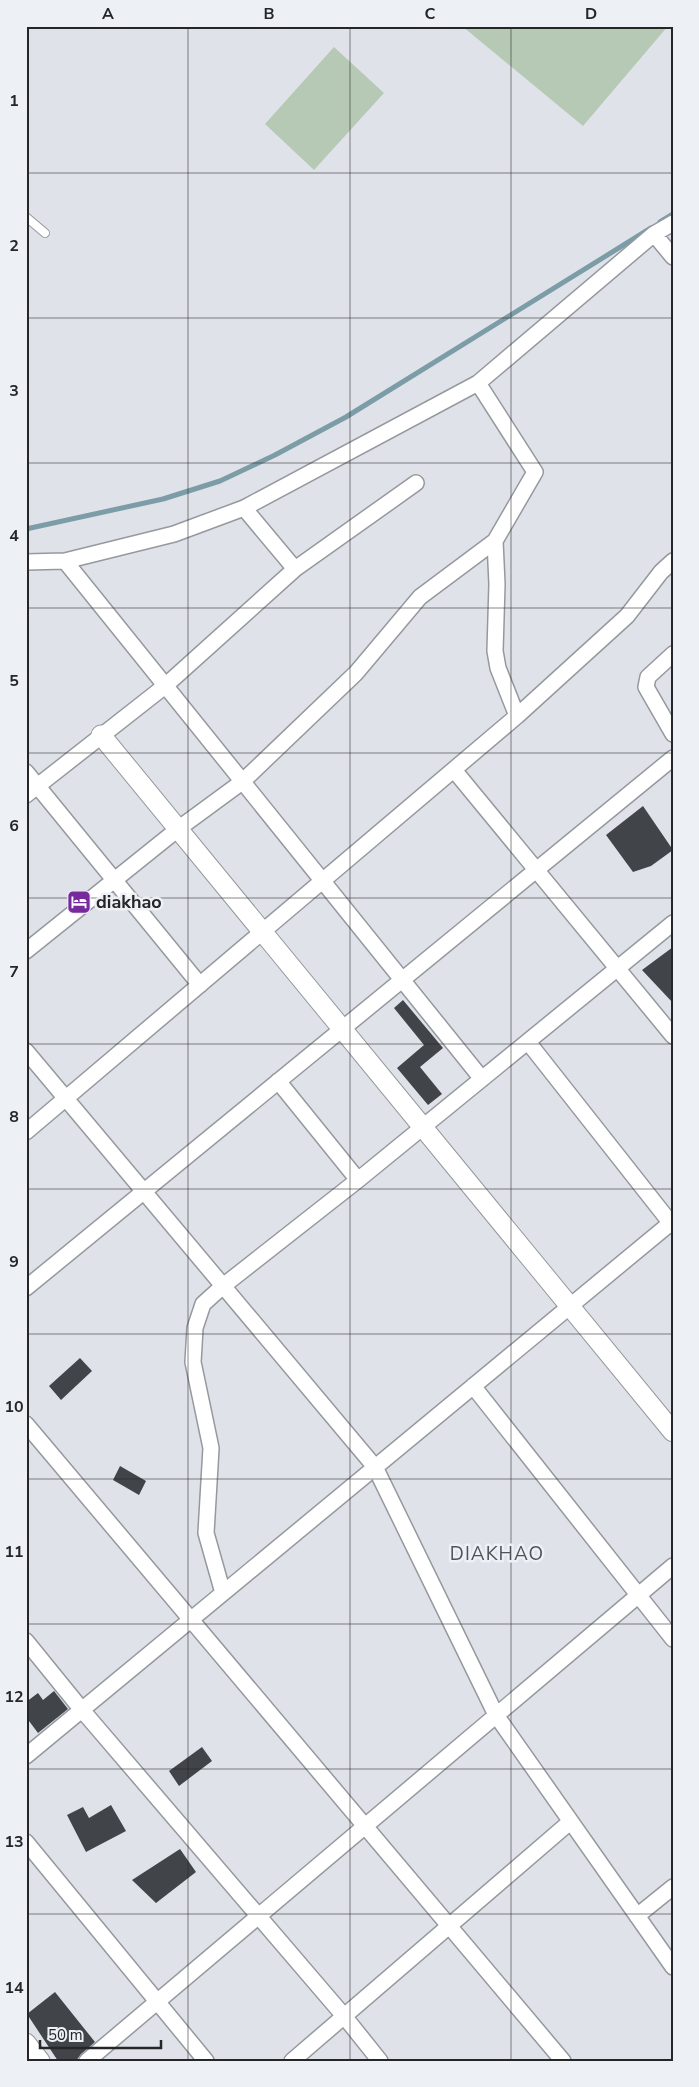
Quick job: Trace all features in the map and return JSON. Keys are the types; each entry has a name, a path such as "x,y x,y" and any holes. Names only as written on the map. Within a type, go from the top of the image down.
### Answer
{"street":[{"path":"26,562 65,562 174,534 244,508 478,383 654,234 673,223"},
{"path":"654,234 673,257"},
{"path":"26,951 178,829 242,782 356,673 420,597 494,541 535,472 478,383"},
{"path":"32,791 165,686 295,569 416,483"},
{"path":"244,508 295,569"},
{"path":"494,541 497,584 495,651 498,668 517,716"},
{"path":"26,1132 517,716 627,616 661,572 673,561"},
{"path":"65,562 482,1079"},
{"path":"673,654 648,677 646,687 673,734"},
{"path":"101,735 673,1432"},
{"path":"26,1288 673,758"},
{"path":"454,770 673,1036"},
{"path":"26,772 32,791 114,880 200,985"},
{"path":"222,1594 206,1534 211,1448 193,1362 195,1328 203,1304 673,923"},
{"path":"26,1756 570,1306 672,1224 528,1042"},
{"path":"26,1051 375,1467 496,1715 673,1967"},
{"path":"278,1082 358,1180"},
{"path":"473,1386 637,1596 673,1639"},
{"path":"26,1424 563,2061"},
{"path":"87,2061 673,1566"},
{"path":"26,1642 344,2016 380,2061"},
{"path":"292,2061 570,1822"},
{"path":"26,1842 206,2061"},
{"path":"637,1916 673,1886"},
{"path":"26,2043 40,2061"}],"lane":[{"path":"26,217 45,233"}],"green space":[{"path":"462,26 668,26 583,126"},
{"path":"334,47 384,93 314,170 265,124"}],"building":[{"path":"643,806 673,850 651,866 633,872 606,835"},
{"path":"673,947 673,1003 642,970"},
{"path":"403,1000 443,1048 420,1067 442,1094 428,1105 397,1068 424,1045 394,1008"},
{"path":"80,1358 92,1371 61,1400 49,1386"},
{"path":"120,1466 146,1481 139,1495 113,1480"},
{"path":"54,1691 68,1709 38,1733 26,1717 26,1702 38,1693 43,1700"},
{"path":"202,1747 212,1761 179,1786 169,1771"},
{"path":"111,1805 126,1831 86,1852 67,1815 83,1807 89,1818"},
{"path":"180,1849 196,1872 156,1903 132,1880"},
{"path":"55,1992 95,2042 76,2061 58,2061 27,2014"}],"waterway":[{"path":"660,222 673,214"},
{"path":"26,529 163,499 220,481 275,455 346,417 651,228"}],"place":[{"name":"diakhao","path":"79,902"}],"district":[{"name":"DIAKHAO","path":"497,1554"}]}
